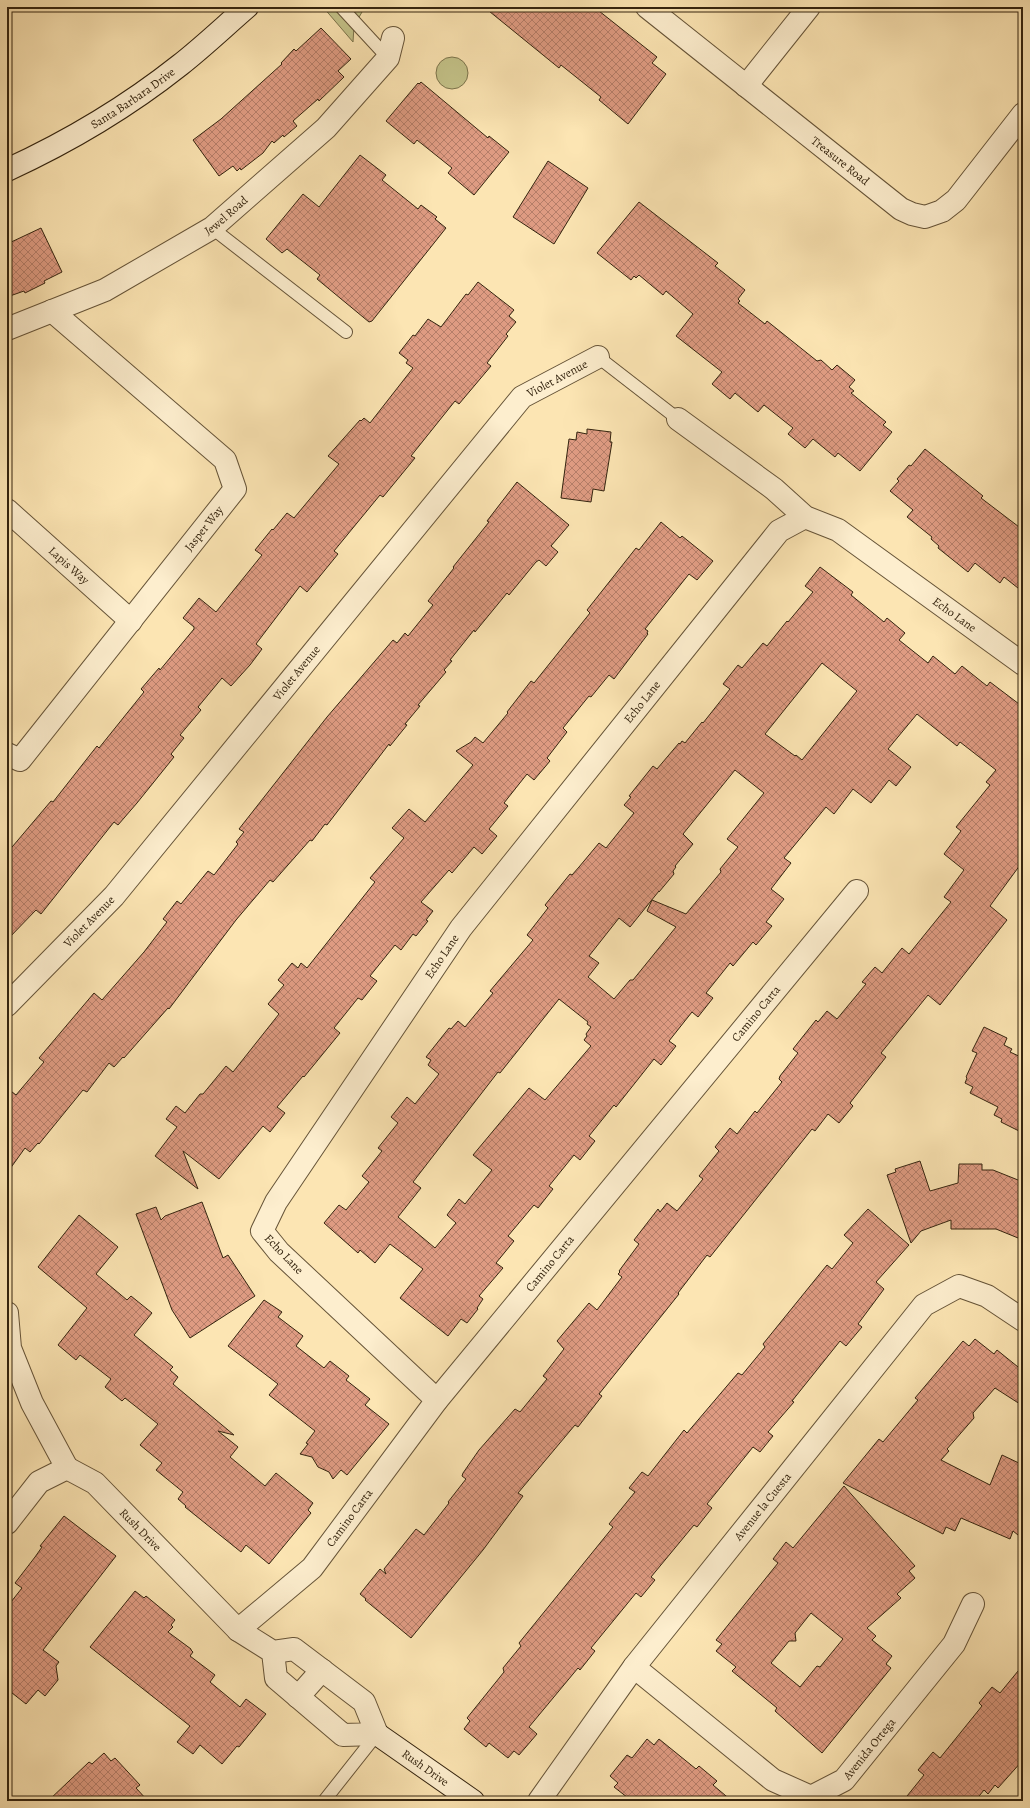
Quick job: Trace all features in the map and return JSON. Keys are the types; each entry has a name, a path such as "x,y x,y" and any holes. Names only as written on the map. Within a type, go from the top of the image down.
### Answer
{"street":[{"name":"Santa Barbara Drive","path":"7,170 74,136 131,100 181,65 246,7"},
{"name":"Treasure Road","path":"647,7 901,208 912,214 925,217 942,212 956,200 1023,114"},
{"path":"746,86 809,7"},
{"name":"Jewel Road","path":"7,329 105,290 212,228 326,128 390,48"},
{"name":"Jasper Way","path":"7,754 20,760 235,489 225,460 52,311"},
{"name":"Violet Avenue","path":"7,1005 114,896 522,397 598,357"},
{"name":"Echo Lane","path":"678,419 774,489 805,517 838,530 1023,664"},
{"name":"Lapis Way","path":"7,510 131,621"},
{"name":"Echo Lane","path":"437,1400 279,1252 262,1231 276,1202 461,928 779,531 805,517"},
{"name":"Camino Carta","path":"238,1630 312,1568 437,1400 857,891"},
{"name":"Avenue la Cuesta","path":"539,1801 634,1667 924,1305 959,1286 988,1296 1023,1320"},
{"path":"7,1313 10,1348 29,1396 67,1468 39,1482 7,1523"},
{"name":"Rush Drive","path":"67,1468 95,1483 238,1630 273,1652"},
{"name":"Avenida Ortega","path":"634,1667 773,1780 811,1797 844,1780 954,1644 973,1604"},
{"path":"294,1649 322,1670 364,1702 377,1734 343,1735 276,1678 273,1652 294,1649"},
{"path":"298,1697 322,1670"},
{"name":"Rush Drive","path":"377,1734 473,1801"}],"lane":[{"path":"341,7 390,48"},
{"path":"212,228 346,332"},
{"path":"598,357 678,419"},
{"path":"324,1801 377,1734"}],"shaded area":[{"path":"323,7 356,7 362,12 354,26 353,42"},
{"path":"449,57 455,57 465,64 468,73 467,79 461,86 455,89 449,89 439,82 436,76 436,70 443,60"}],"building":[{"path":"484,7 594,7 657,57 652,63 666,74 628,124 599,100 601,97 561,65 559,68"},
{"path":"321,28 351,59 338,71 344,77 319,101 318,99 293,121 297,126 284,137 283,135 274,143 272,141 263,153 241,170 240,168 237,171 233,166 219,176 193,140 221,119 282,64 281,63 294,49 296,51"},
{"path":"421,82 488,138 489,136 509,152 474,195 448,173 452,168 417,140 414,144 386,121 418,83 419,84"},
{"path":"360,155 386,175 382,180 418,209 421,205 437,217 435,219 446,228 372,321 369,322 317,279 320,275 287,249 282,253 266,239 303,194 319,207"},
{"path":"548,161 588,188 554,244 513,217"},
{"path":"639,202 718,263 715,266 745,290 738,299 740,301 738,303 765,324 767,321 817,361 821,360 832,370 837,365 855,380 849,387 854,391 851,393 886,422 883,425 892,432 860,471 838,453 835,457 813,439 805,448 788,434 793,428 764,405 758,412 735,393 730,399 712,384 722,372 676,336 693,314 666,291 663,295 639,275 636,278 634,276 631,280 597,253"},
{"path":"41,228 62,272 25,293 24,291 7,297 7,244"},
{"path":"478,282 514,310 509,316 516,322 506,334 508,336 487,363 491,366 459,404 455,401 411,456 415,458 383,497 380,495 334,551 338,554 307,592 300,586 256,644 262,649 250,665 231,686 222,678 198,707 201,710 180,735 184,738 171,754 174,757 137,803 118,825 114,822 41,914 36,910 7,940 7,853 51,801 53,802 97,746 99,748 144,692 141,689 159,668 160,670 194,629 194,627 183,618 199,598 216,612 262,555 255,550 272,529 273,530 287,513 294,518 339,464 328,456 360,420 361,421 364,418 370,423 413,368 406,363 408,360 399,353 413,335 415,336 428,319 441,327 466,294 468,295"},
{"path":"587,429 611,432 610,442 612,442 604,491 593,489 591,502 561,498 569,439 576,440 577,432 587,434"},
{"path":"925,449 983,496 981,498 1023,530 1023,592 1004,577 1000,583 975,563 968,572 938,548 939,546 931,539 932,537 907,517 913,510 890,491 899,481 897,479 909,465 911,466"},
{"path":"517,482 569,525 551,546 558,552 546,566 539,560 536,562 509,595 507,593 475,632 474,630 450,660 452,661 444,670 446,672 418,705 420,706 405,724 407,725 390,746 389,744 327,825 325,824 312,841 310,840 273,882 270,880 236,920 169,1009 168,1008 124,1058 123,1057 114,1067 109,1063 87,1092 83,1090 39,1144 38,1143 30,1152 25,1148 7,1173 7,1088 16,1095 44,1062 39,1058 94,993 102,1000 144,952 167,922 163,919 177,901 181,904 208,871 214,875 238,844 236,842 244,832 239,829 327,717 393,640 397,643 405,633 408,636 433,605 428,601 489,522 487,521"},
{"path":"661,522 680,538 682,536 713,561 697,580 689,574 645,629 648,631 648,634 614,679 609,675 591,697 589,696 563,728 567,732 547,758 550,761 534,780 527,774 504,803 508,806 489,829 497,836 482,854 474,847 452,873 449,870 421,902 433,911 426,920 428,921 416,936 413,934 401,950 395,945 370,976 377,981 362,1000 358,998 334,1028 340,1033 277,1107 285,1113 270,1132 263,1126 219,1179 183,1151 198,1189 155,1156 177,1127 166,1119 176,1106 185,1113 226,1066 233,1072 279,1014 268,1004 284,985 278,980 292,963 298,968 301,963 307,968 375,882 370,878 404,838 392,828 409,809 425,822 473,765 456,751 471,742 475,737 483,743 508,713 507,712 531,681 534,683 590,613 587,610 636,548 639,550"},
{"path":"820,567 853,592 851,595 884,622 887,618 905,633 899,640 928,663 933,656 955,674 962,666 987,686 990,682 1023,707 1023,861 990,906 1007,920 940,1005 928,995 881,1053 886,1057 850,1103 853,1106 839,1123 828,1114 815,1131 812,1129 710,1257 707,1255 678,1293 679,1294 599,1394 602,1396 578,1427 575,1425 518,1493 523,1496 483,1550 411,1638 365,1600 366,1599 360,1594 380,1569 386,1574 384,1569 416,1529 424,1535 466,1479 462,1476 463,1473 479,1450 515,1409 520,1412 547,1379 543,1376 564,1349 557,1341 589,1303 597,1310 622,1277 618,1274 620,1272 619,1271 639,1244 634,1240 658,1209 660,1212 667,1203 677,1211 703,1179 699,1176 719,1151 715,1147 730,1128 737,1134 755,1111 757,1113 782,1082 779,1079 780,1076 798,1053 793,1049 816,1020 818,1022 827,1011 837,1019 866,984 862,982 875,967 882,973 902,948 909,954 951,902 944,897 964,870 944,854 961,831 956,827 990,785 986,782 996,770 960,742 957,746 917,714 888,749 911,767 896,786 889,780 871,803 853,789 834,814 826,807 784,858 791,863 771,889 784,899 766,922 772,926 756,945 753,942 733,966 730,963 706,993 713,998 698,1017 692,1012 669,1041 676,1046 661,1065 654,1059 616,1107 614,1105 589,1136 595,1141 580,1160 574,1155 549,1186 553,1189 538,1208 534,1205 508,1236 514,1241 496,1263 503,1268 479,1296 483,1299 477,1308 478,1309 467,1323 461,1319 448,1336 400,1298 423,1269 390,1244 375,1263 360,1250 358,1253 324,1223 339,1205 346,1210 369,1182 362,1176 382,1151 378,1148 398,1123 391,1117 407,1097 415,1104 439,1074 428,1065 431,1060 426,1057 449,1028 451,1029 458,1021 465,1027 493,993 490,991 533,940 527,935 548,908 545,905 570,874 572,875 599,843 606,848 634,813 624,805 631,797 629,796 653,766 657,769 679,743 680,744 682,741 685,743 702,722 703,723 730,689 723,684 738,665 742,668 763,643 767,646 787,621 788,622 813,592 805,586","holes":["822,663 857,691 802,760 765,734","735,770 764,793 727,839 738,847 720,869 721,872 686,914 652,900 647,911 676,927 633,980 630,980 614,999 588,977 599,963 589,956 619,918 630,927 659,891 674,874 673,871 676,867 675,866 693,844 683,834","559,999 588,1022 587,1024 591,1027 584,1040 591,1046 545,1100 529,1088 473,1155 492,1170 465,1204 459,1199 447,1215 456,1223 435,1248 398,1217 421,1188 413,1182 498,1072 500,1073"]},
{"path":"984,1027 1007,1038 1004,1045 1012,1049 1010,1052 1023,1058 1023,1133 1001,1122 1002,1119 994,1115 998,1107 970,1093 973,1087 965,1083 966,1077 977,1053 972,1051"},
{"path":"920,1161 930,1191 958,1183 959,1164 982,1164 982,1170 993,1170 1023,1182 1023,1240 996,1229 951,1229 951,1220 921,1231 911,1243 887,1175 896,1172 895,1169"},
{"path":"202,1202 223,1258 228,1255 255,1296 190,1338 172,1310 136,1214 156,1207 161,1220 165,1216"},
{"path":"868,1209 909,1245 876,1282 884,1289 858,1324 862,1327 846,1346 840,1341 792,1401 794,1402 768,1432 773,1436 760,1452 753,1447 707,1504 712,1508 697,1527 694,1525 651,1577 655,1580 641,1597 636,1593 591,1648 595,1651 580,1670 578,1668 529,1727 537,1734 519,1755 514,1751 508,1758 489,1743 486,1747 464,1729 470,1721 467,1718 504,1672 503,1668 521,1646 519,1643 613,1527 609,1524 635,1492 629,1488 642,1472 648,1476 684,1430 687,1433 738,1373 742,1375 765,1347 763,1344 827,1265 832,1269 853,1243 844,1235"},
{"path":"79,1215 118,1247 96,1274 127,1300 131,1296 152,1313 134,1335 173,1367 170,1370 178,1377 173,1384 234,1435 218,1431 238,1447 230,1457 265,1486 276,1473 313,1503 308,1510 311,1513 269,1564 246,1545 241,1552 185,1507 186,1506 178,1499 183,1492 156,1470 162,1463 140,1445 158,1424 125,1398 122,1401 105,1387 111,1379 80,1355 76,1360 58,1345 87,1308 38,1267"},
{"path":"264,1300 282,1312 278,1317 303,1336 296,1346 324,1368 330,1361 349,1376 346,1380 370,1399 365,1405 389,1424 347,1475 341,1470 333,1479 329,1472 318,1467 312,1457 300,1454 308,1444 306,1443 315,1431 269,1395 278,1384 228,1346"},
{"path":"975,1339 994,1354 997,1350 1023,1371 1023,1406 995,1388 973,1413 974,1418 947,1449 949,1451 941,1460 990,1485 1002,1455 1023,1465 1023,1539 1013,1531 1010,1539 961,1518 955,1531 946,1527 943,1534 843,1483 879,1439 883,1442 918,1400 915,1398 963,1341 969,1346"},
{"path":"844,1486 915,1566 909,1571 915,1578 897,1594 901,1598 867,1628 876,1636 872,1640 892,1656 886,1664 891,1668 822,1753 775,1711 777,1708 732,1671 736,1667 716,1651 722,1644 716,1640 778,1563 773,1559 786,1542 793,1548","holes":["811,1613 843,1639 820,1667 817,1666 800,1687 771,1663 789,1641 796,1641 795,1633"]},
{"path":"64,1516 116,1556 43,1650 59,1662 56,1666 58,1680 45,1696 38,1690 26,1704 7,1689 7,1607 22,1588 15,1583 42,1547 40,1546"},
{"path":"135,1591 144,1598 146,1596 175,1620 171,1625 173,1627 168,1632 191,1649 193,1652 190,1656 215,1675 210,1682 240,1707 246,1699 266,1714 239,1747 237,1746 222,1764 200,1745 193,1754 177,1742 190,1726 90,1647"},
{"path":"1023,1665 1023,1760 998,1788 995,1785 988,1794 984,1790 975,1801 903,1801 924,1775 918,1770 933,1752 940,1758 982,1706 979,1703 992,1687 1000,1693"},
{"path":"647,1739 654,1745 659,1739 696,1769 699,1766 717,1781 713,1785 732,1801 632,1801 614,1787 618,1783 610,1776 627,1755 632,1758"},
{"path":"104,1753 111,1761 115,1758 140,1785 136,1788 148,1801 48,1801 89,1762 92,1764"}]}
